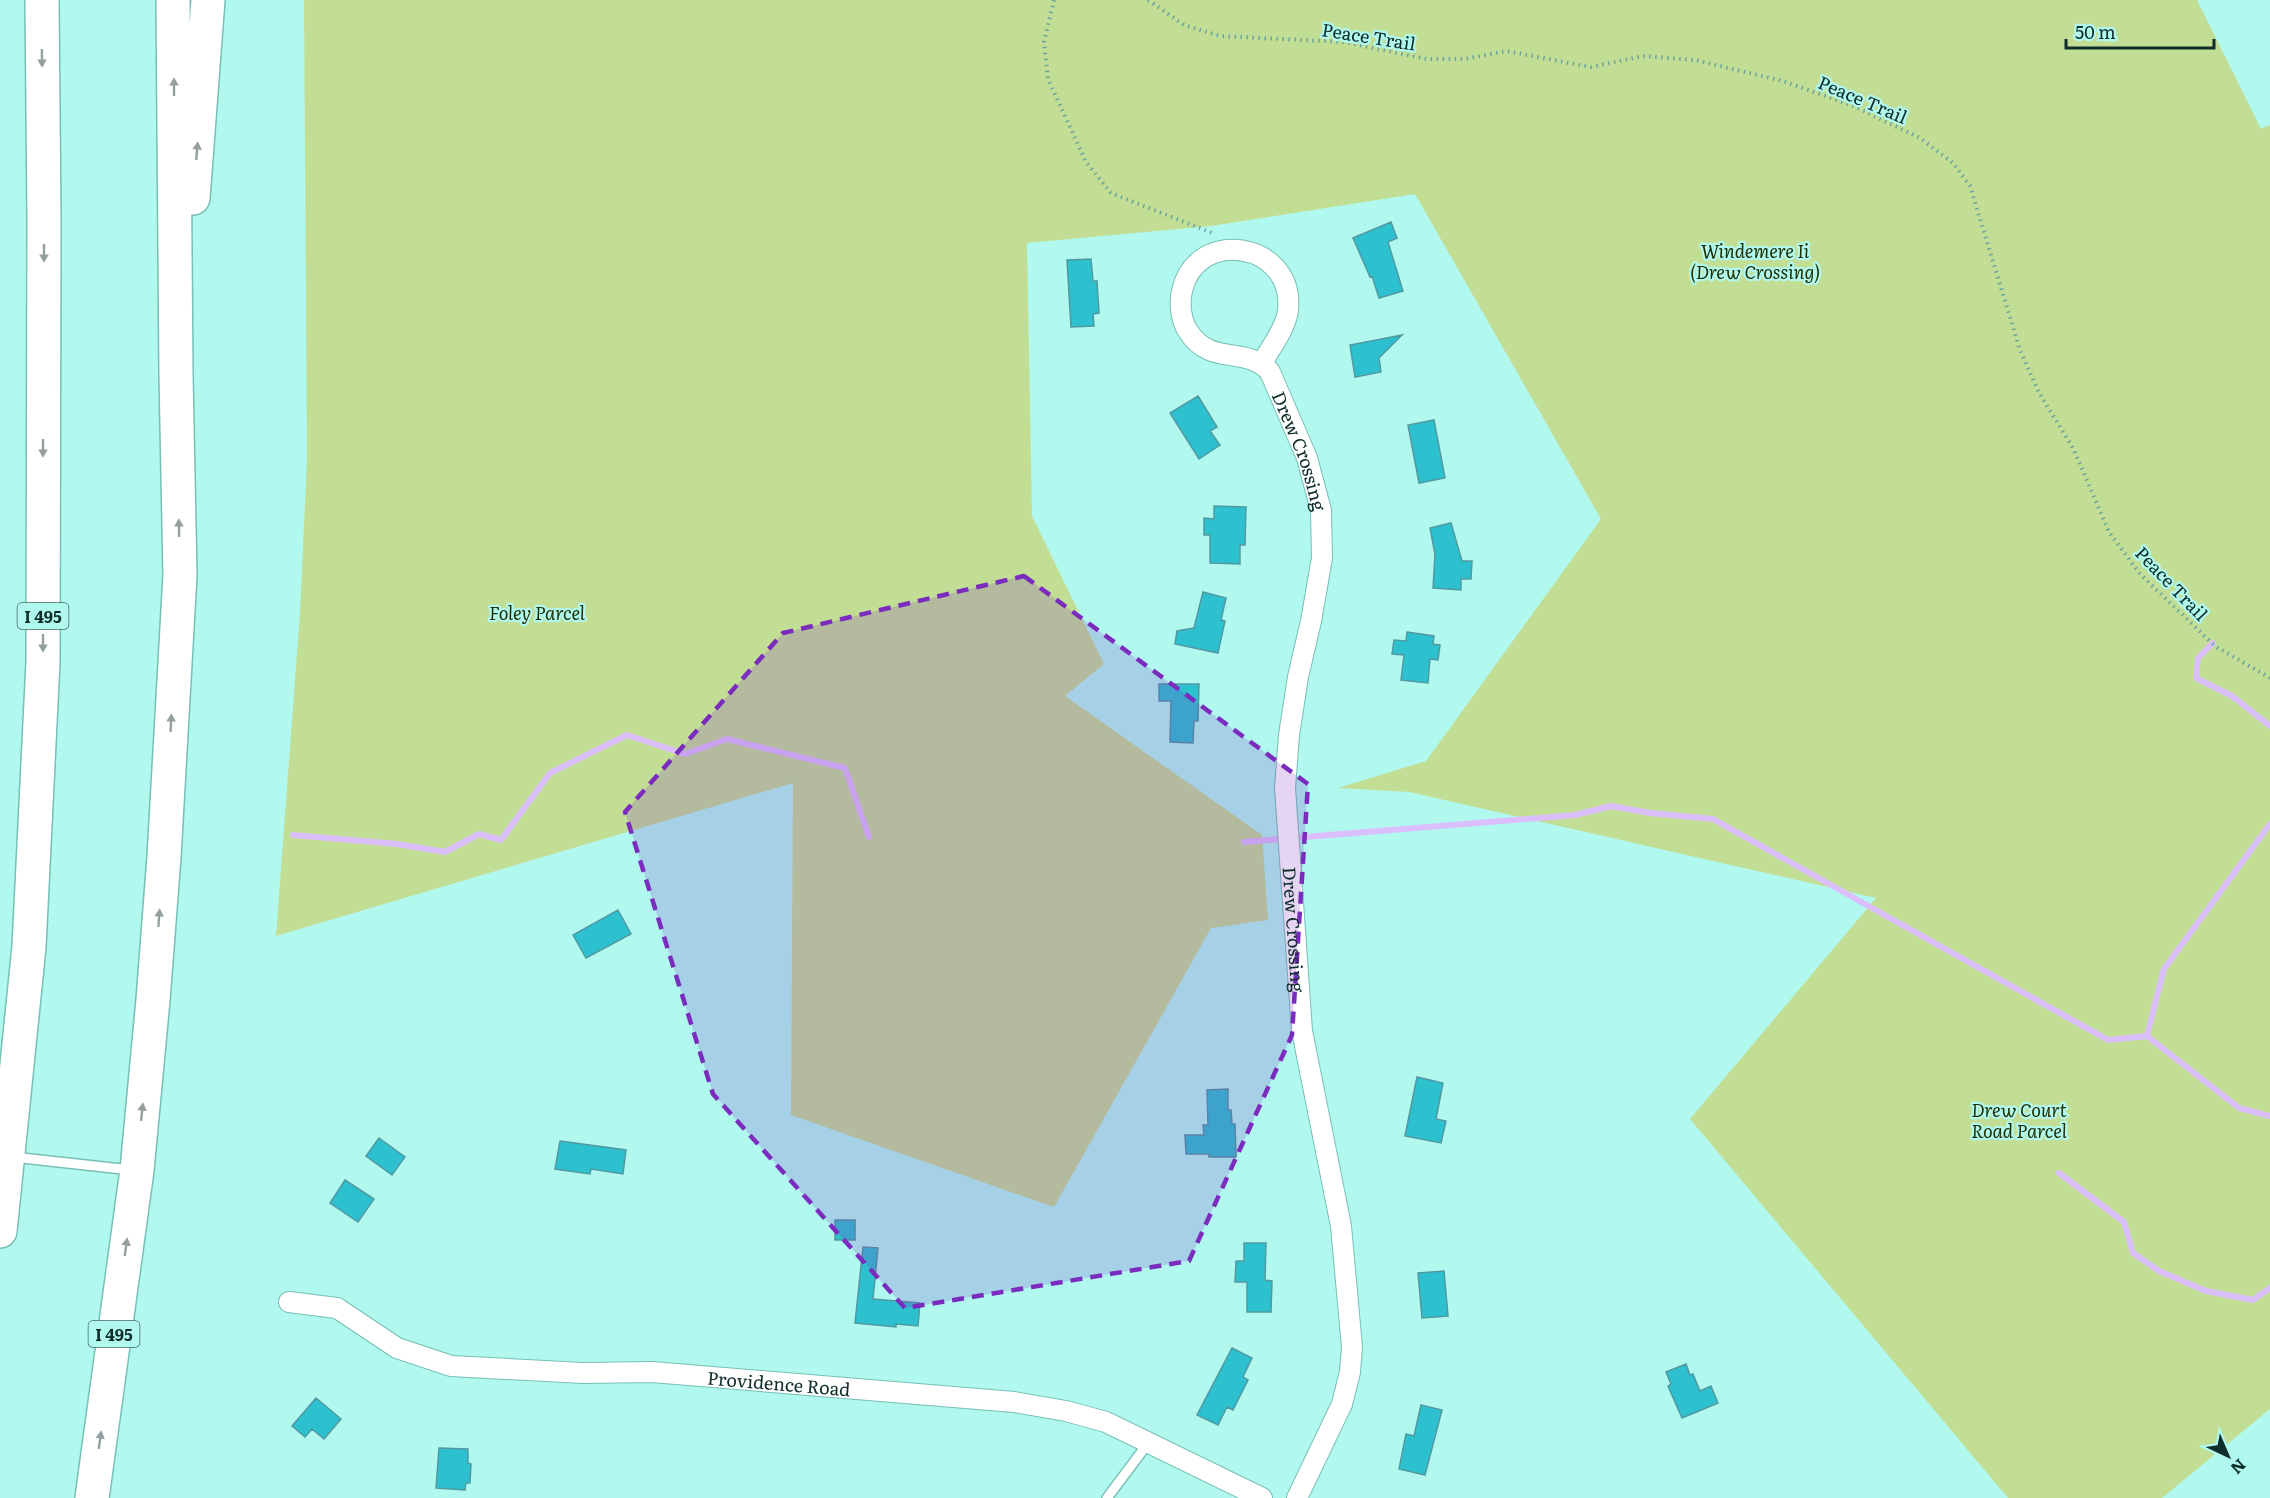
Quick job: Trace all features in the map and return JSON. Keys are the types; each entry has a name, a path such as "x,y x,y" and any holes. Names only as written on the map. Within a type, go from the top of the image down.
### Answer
{"highway":[{"name":"I 495","path":"0,1231 29,947 43,662 42,0"},
{"name":"I 495","path":"92,1498 137,1170 164,857 180,575 173,0"},
{"path":"176,376 198,147 208,0"}],"street":[{"path":"1223,249 1242,249 1266,259 1280,274 1286,288 1288,310 1281,329 1262,363 1242,356 1217,354 1199,344 1187,330 1180,301 1184,281 1198,262 1223,249"},
{"name":"Drew Crossing","path":"1262,363 1270,372 1287,408 1307,458 1321,510 1322,558 1298,676 1289,735 1285,788 1302,1031 1341,1226 1352,1347 1350,1372 1342,1404 1297,1498"},
{"name":"Providence Road","path":"289,1302 337,1308 397,1348 451,1366 583,1373 652,1372 1014,1402 1066,1411 1106,1422 1262,1498"}],"lane":[{"path":"8,1157 137,1170"},
{"path":"1107,1498 1149,1442"}],"path":[{"path":"1054,0 1044,42 1048,79 1086,162 1111,193 1208,230 1242,249"},
{"name":"Peace Trail","path":"1148,0 1184,25 1220,36 1344,42 1427,59 1465,58 1506,51 1591,67 1643,56 1695,60 1784,81 1851,105 1920,138 1953,163 1970,186 2020,350 2039,393 2073,448 2109,532 2140,574 2215,646 2270,678"}],"highlighted area":[{"path":"1024,576 1308,784 1292,1035 1189,1261 905,1308 713,1094 625,812 783,633"}],"green space":[{"path":"304,0 2197,0 2261,129 2270,125 2270,1409 2162,1498 2008,1498 1690,1119 1876,898 1409,792 1338,788 1426,761 1601,519 1415,194 1211,226 1027,243 1032,516 1104,664 1065,696 1262,835 1268,920 1211,928 1054,1207 791,1115 793,783 276,936 300,613 307,459"}],"building":[{"path":"1391,222 1397,238 1388,242 1403,291 1379,298 1372,276 1370,277 1353,238"},
{"path":"1091,259 1093,281 1097,281 1099,313 1093,314 1094,326 1071,327 1067,260"},
{"path":"1402,335 1379,358 1381,372 1355,377 1350,345"},
{"path":"1198,396 1217,427 1210,431 1220,445 1199,459 1170,413"},
{"path":"1434,420 1445,478 1419,483 1408,425"},
{"path":"1214,506 1246,507 1245,545 1240,545 1240,564 1210,563 1210,535 1204,535 1204,518 1214,519"},
{"path":"1451,523 1462,561 1472,561 1471,579 1461,579 1461,590 1433,588 1435,554 1430,528"},
{"path":"1203,592 1226,598 1221,620 1225,621 1218,653 1175,644 1177,631 1194,628"},
{"path":"1407,632 1434,636 1433,644 1440,645 1438,660 1430,659 1428,683 1401,680 1404,655 1392,654 1394,640 1406,641"},
{"path":"1159,684 1199,684 1198,721 1194,721 1193,743 1170,742 1171,701 1159,701"},
{"path":"618,910 631,934 586,958 573,935"},
{"path":"1417,1077 1443,1083 1436,1119 1446,1121 1441,1143 1405,1136"},
{"path":"1228,1089 1228,1110 1231,1110 1232,1124 1235,1124 1236,1157 1186,1154 1185,1135 1204,1135 1203,1125 1208,1125 1207,1090"},
{"path":"379,1138 405,1157 392,1175 366,1156"},
{"path":"560,1141 626,1150 623,1174 591,1169 590,1174 555,1169"},
{"path":"345,1180 374,1199 358,1222 330,1203"},
{"path":"835,1220 855,1220 855,1240 835,1240"},
{"path":"1244,1243 1266,1243 1265,1280 1272,1281 1271,1312 1247,1312 1247,1282 1235,1282 1236,1261 1244,1261"},
{"path":"863,1247 878,1248 873,1299 920,1303 918,1326 896,1324 896,1327 855,1323"},
{"path":"1444,1271 1448,1316 1422,1318 1418,1273"},
{"path":"1232,1348 1252,1358 1243,1377 1248,1380 1233,1410 1227,1407 1218,1425 1197,1415"},
{"path":"1686,1364 1700,1391 1711,1386 1718,1403 1682,1418 1668,1386 1671,1384 1666,1372"},
{"path":"316,1398 341,1419 324,1439 312,1429 305,1437 292,1426"},
{"path":"1421,1405 1442,1410 1425,1475 1399,1469 1406,1434 1414,1436"},
{"path":"439,1448 468,1449 468,1463 471,1464 470,1483 466,1483 465,1490 436,1488"}],"waterway":[{"path":"2213,643 2198,658 2196,678 2232,696 2270,726"},
{"path":"293,835 397,844 445,852 479,834 501,840 550,773 627,735 685,754 727,739 845,768 869,837"},
{"path":"1244,842 1575,815 1611,806 1650,813 1713,819 2108,1040 2147,1036 2239,1108 2270,1116"},
{"path":"2147,1036 2164,969 2270,824"},
{"path":"2059,1173 2124,1222 2133,1253 2159,1271 2206,1291 2253,1300 2270,1288"}],"park label":[{"name":"Windemere Ii (Drew Crossing)","path":"1755,260"},
{"name":"Foley Parcel","path":"537,612"},
{"name":"Drew Court Road Parcel","path":"2019,1119"}]}
